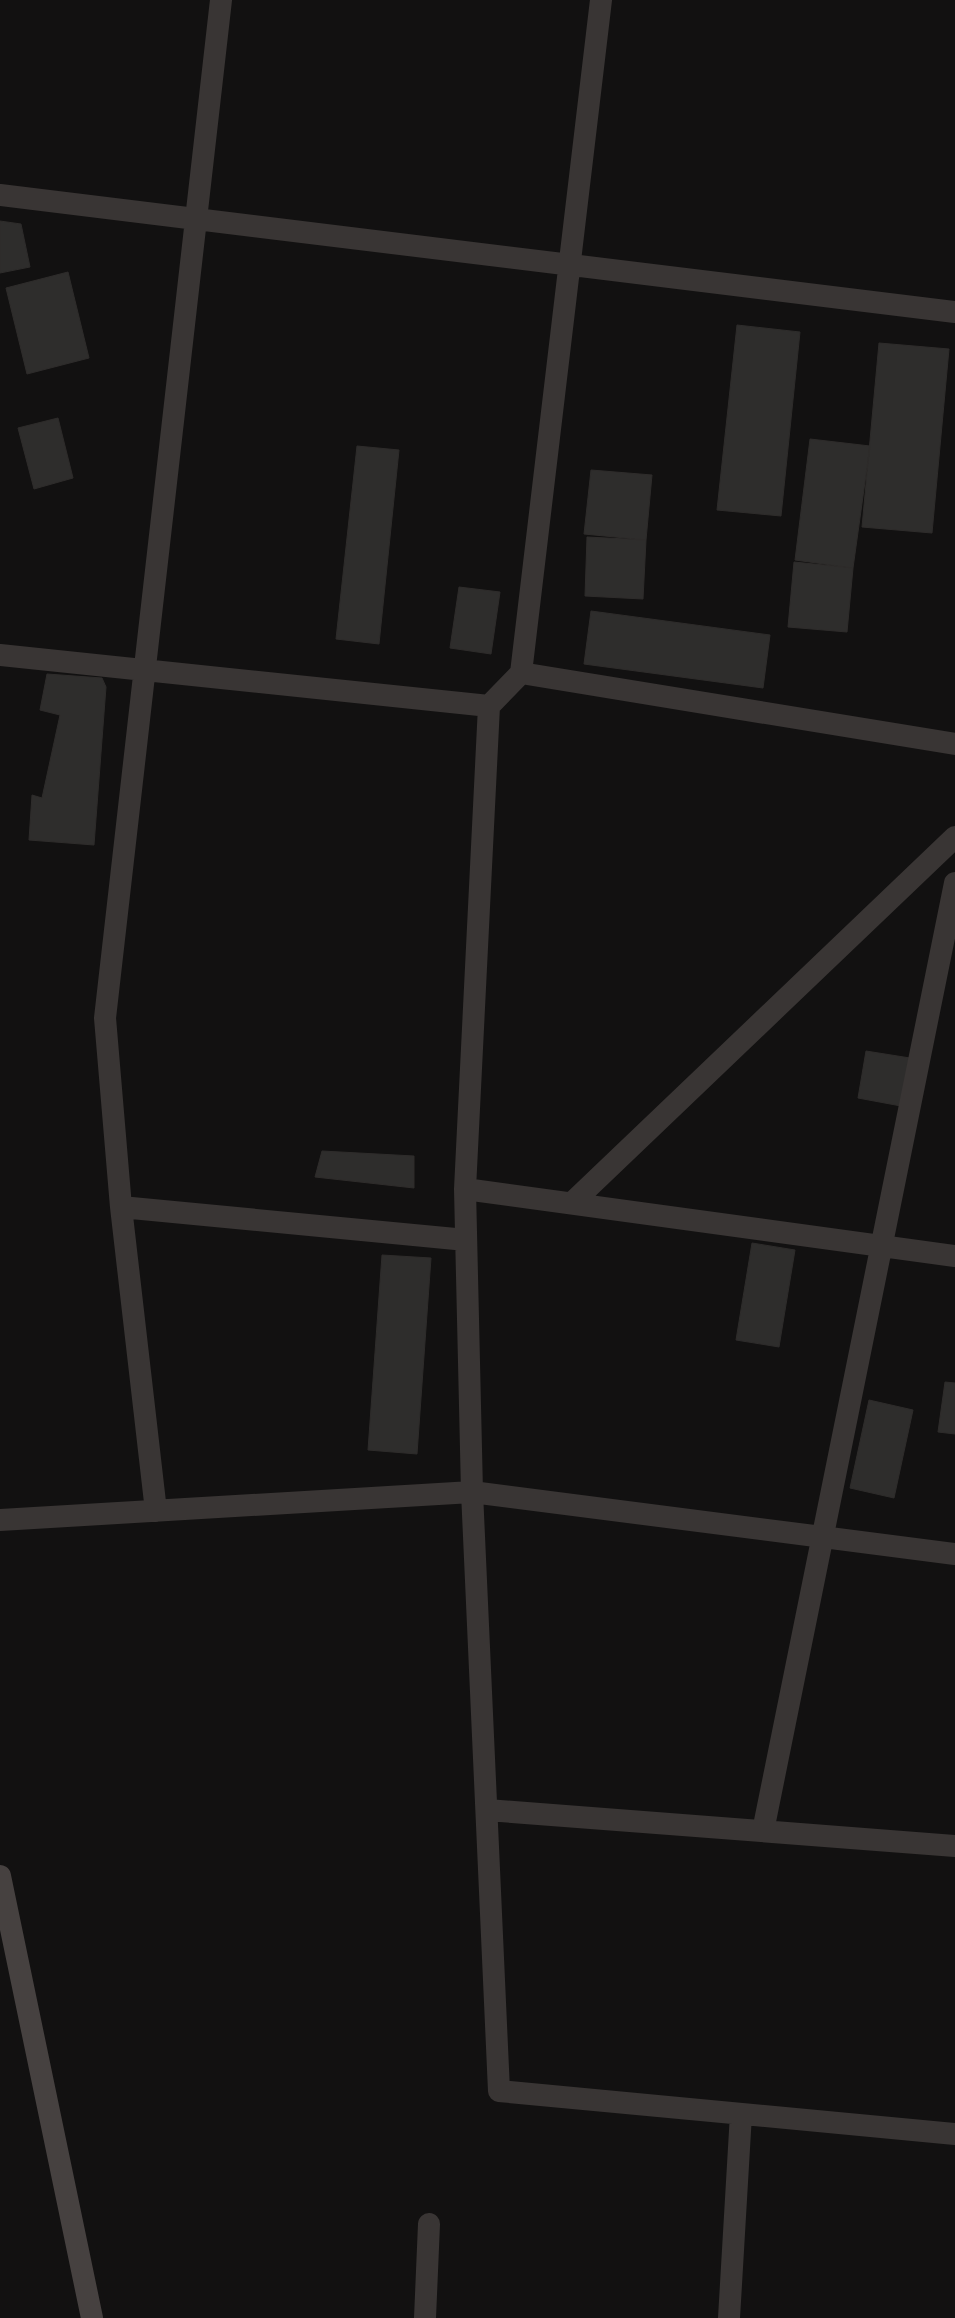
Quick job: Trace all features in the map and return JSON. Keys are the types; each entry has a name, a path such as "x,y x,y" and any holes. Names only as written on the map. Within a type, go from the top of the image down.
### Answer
{"main road":[{"path":"0,1876 92,2318"}],"street":[{"path":"156,1511 121,1207 105,1018 221,0"},
{"path":"601,0 521,673 489,706 465,1189 472,1492 499,2091 955,2134"},
{"path":"0,195 955,312"},
{"path":"0,655 489,706"},
{"path":"521,673 955,744"},
{"path":"572,1204 955,837"},
{"path":"763,1831 955,883"},
{"path":"465,1189 955,1256"},
{"path":"121,1207 466,1240"},
{"path":"0,1520 472,1492 955,1554"},
{"path":"487,1810 955,1846"},
{"path":"729,2318 741,2114"},
{"path":"424,2318 429,2224"}],"building":[{"path":"0,221 21,224 30,267 0,273"},
{"path":"68,272 89,358 27,374 6,288"},
{"path":"737,325 800,332 781,516 717,510"},
{"path":"879,343 949,349 932,533 862,527"},
{"path":"58,418 73,478 34,489 18,428"},
{"path":"810,439 870,446 853,568 795,560"},
{"path":"357,446 399,450 379,644 336,639"},
{"path":"591,470 652,475 646,540 584,534"},
{"path":"587,537 646,540 643,599 585,596"},
{"path":"794,562 853,568 847,632 788,627"},
{"path":"459,587 500,592 491,654 450,648"},
{"path":"591,611 770,635 763,688 584,664"},
{"path":"47,674 102,678 106,687 94,845 29,840 32,795 42,798 60,715 40,710"},
{"path":"866,1051 910,1058 901,1106 858,1098"},
{"path":"322,1151 414,1156 414,1188 315,1177"},
{"path":"752,1243 795,1250 779,1347 736,1340"},
{"path":"382,1255 431,1258 417,1454 368,1450"},
{"path":"945,1382 955,1383 955,1434 938,1432"},
{"path":"869,1400 913,1410 894,1498 850,1488"}]}
